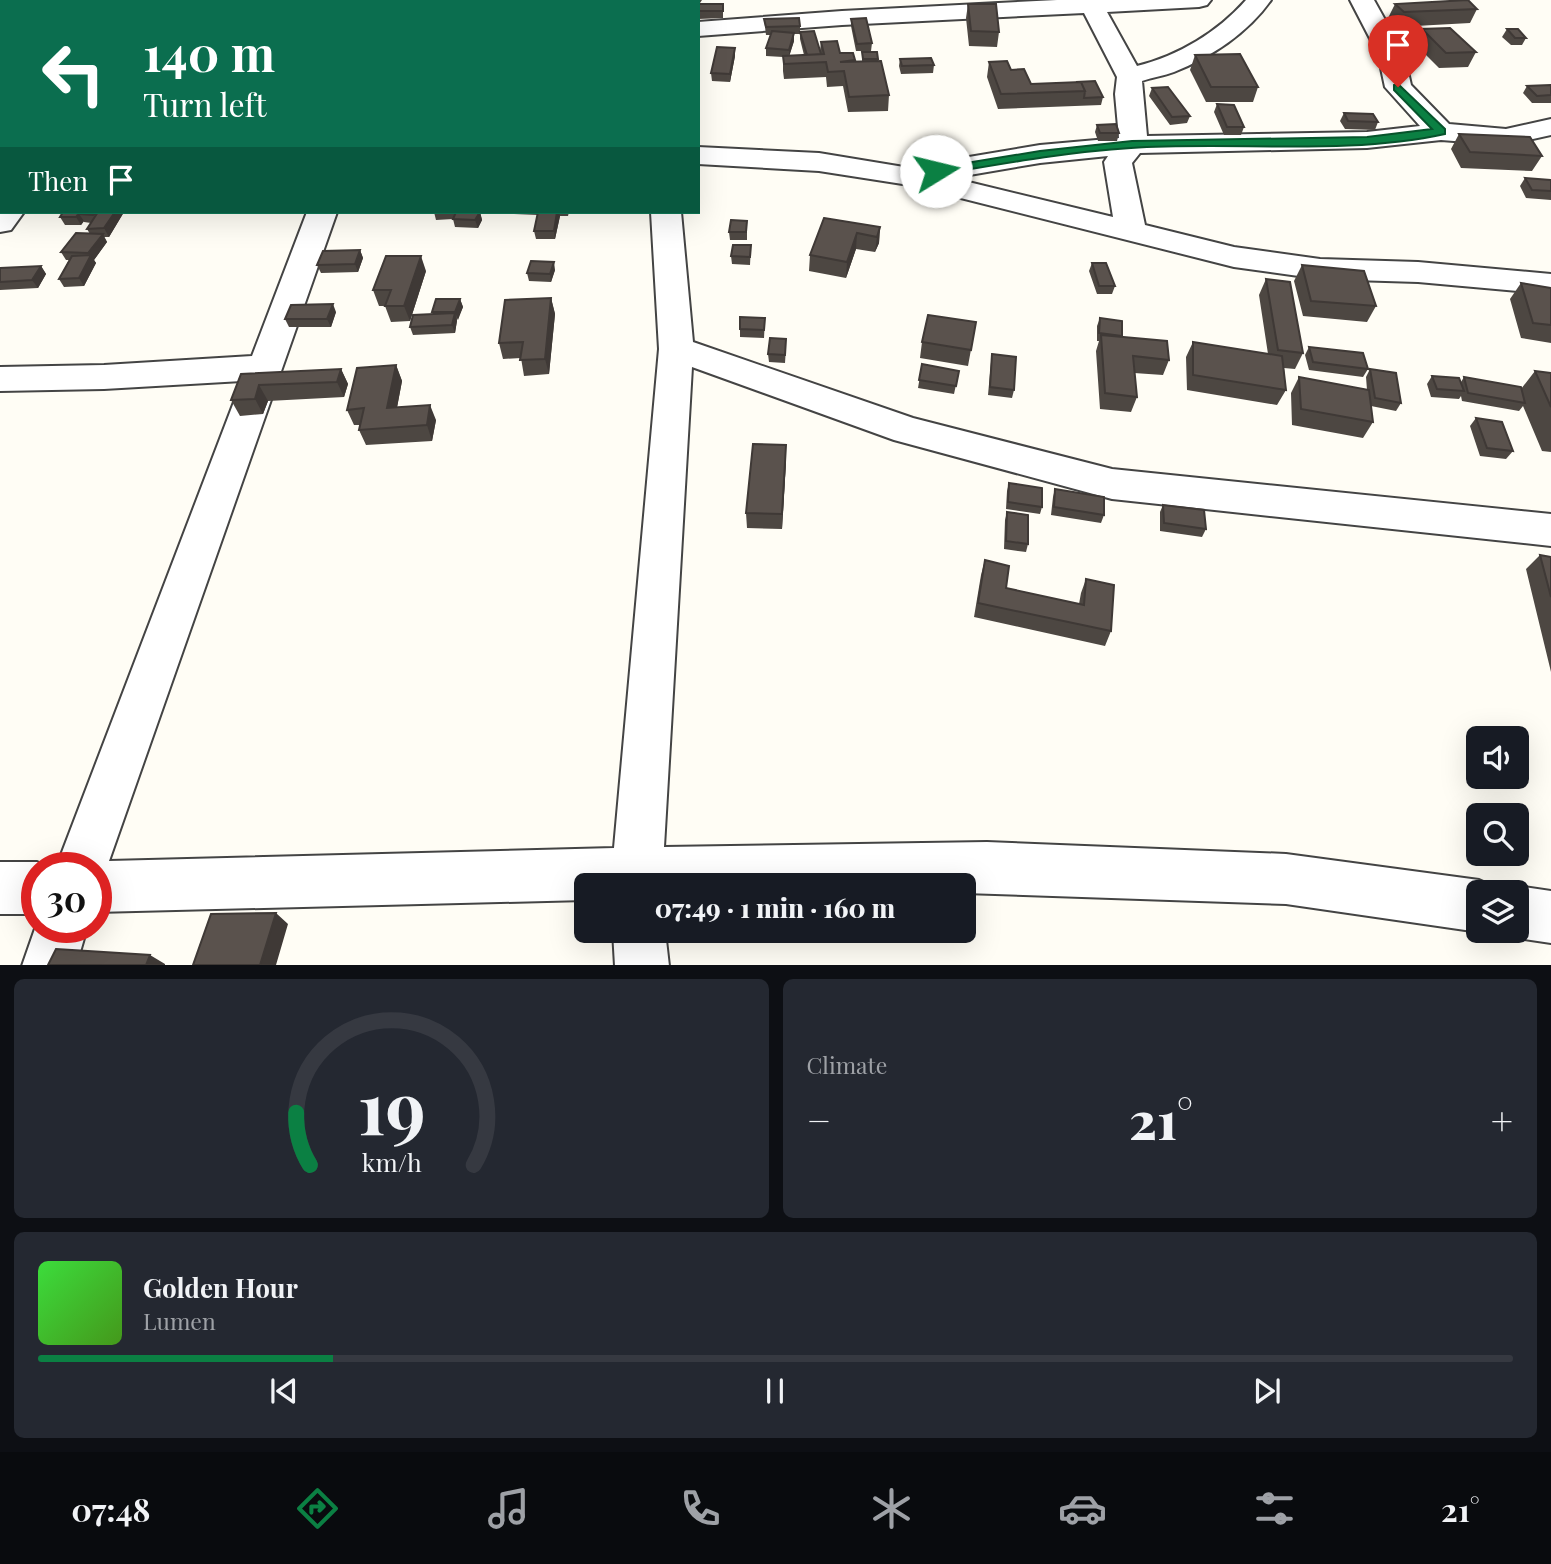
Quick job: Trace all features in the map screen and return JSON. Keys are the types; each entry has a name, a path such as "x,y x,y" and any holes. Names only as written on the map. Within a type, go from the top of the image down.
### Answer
{"street":[{"path":"700,29 1090,2 1199,0"},
{"path":"1130,77 1142,71 1163,67 1203,48 1244,19 1259,0"},
{"path":"1362,0 1391,54 1398,87 1441,132"},
{"path":"1090,2 1130,77 1126,91 1132,119 1132,145 1118,162 1130,229"},
{"path":"910,176 1040,154 1132,145 1367,140 1441,132 1506,136 1551,127"},
{"path":"700,155 819,162 910,176 1234,257 1320,269 1418,272 1551,284"},
{"path":"87,852 321,214"},
{"path":"635,873 676,349 666,214"},
{"path":"676,349 907,430 1112,484 1551,530"},
{"path":"0,379 104,377 264,367"},
{"path":"811,873 987,867 1286,879 1466,904"},
{"path":"112,887 574,880"},
{"path":"0,888 21,888"},
{"path":"1529,914 1551,917"},
{"path":"49,965 56,943"},
{"path":"640,943 642,965"}],"building":[{"path":"1468,0 1477,9 1404,12 1395,4"},
{"path":"700,4 723,4 723,11 700,11"},
{"path":"968,4 996,4 999,32 971,31"},
{"path":"799,18 800,26 766,27 764,19"},
{"path":"866,18 872,43 857,44 851,19"},
{"path":"1450,28 1476,52 1446,53 1422,29"},
{"path":"1507,29 1518,29 1526,38 1515,38"},
{"path":"772,31 794,33 789,50 766,48"},
{"path":"814,31 821,54 807,55 800,32"},
{"path":"837,41 840,53 853,53 855,60 840,62 881,61 889,95 849,97 844,71 828,72 826,62 784,64 783,56 824,54 821,42"},
{"path":"717,47 735,48 730,74 711,73"},
{"path":"862,52 877,52 878,59 863,59"},
{"path":"1240,54 1258,87 1211,87 1195,55"},
{"path":"931,58 934,65 902,66 900,59"},
{"path":"1007,61 1011,70 1024,69 1031,84 1081,82 1085,91 1001,94 989,62"},
{"path":"1095,81 1103,97 1084,98 1085,91 1081,82 1076,82"},
{"path":"1551,85 1551,95 1537,96 1527,86"},
{"path":"1168,87 1190,116 1172,117 1152,88"},
{"path":"1217,104 1234,105 1244,127 1227,127"},
{"path":"1344,113 1373,114 1378,122 1348,121"},
{"path":"1116,124 1119,133 1100,133 1097,125"},
{"path":"1459,134 1530,137 1542,156 1470,152"},
{"path":"1525,178 1551,180 1551,191 1532,190"},
{"path":"62,214 78,214 76,217 60,217"},
{"path":"97,214 114,214 104,228 87,229"},
{"path":"455,214 479,214 475,220 453,219"},
{"path":"538,214 557,214 554,231 534,231"},
{"path":"824,218 880,227 877,237 857,233 847,262 810,255"},
{"path":"731,220 747,221 746,232 729,232"},
{"path":"76,233 103,234 88,253 61,252"},
{"path":"733,245 751,245 750,257 731,256"},
{"path":"360,250 355,264 317,265 323,251"},
{"path":"91,255 79,278 59,279 72,256"},
{"path":"386,256 421,256 404,306 385,306 391,290 373,290"},
{"path":"531,261 554,262 550,274 527,273"},
{"path":"1092,263 1106,263 1115,286 1099,286"},
{"path":"1302,265 1364,271 1376,306 1311,301"},
{"path":"41,266 32,280 0,282 0,268"},
{"path":"1266,279 1290,282 1303,353 1278,350"},
{"path":"1521,283 1551,288 1551,325 1533,323"},
{"path":"551,298 545,359 520,360 523,342 499,343 505,300"},
{"path":"436,299 460,299 455,312 432,312"},
{"path":"333,304 327,319 285,319 291,305"},
{"path":"455,313 452,325 410,327 413,315"},
{"path":"928,315 976,322 971,350 922,342"},
{"path":"740,317 765,318 764,330 740,329"},
{"path":"1100,318 1122,321 1122,336 1099,333"},
{"path":"1101,335 1167,341 1169,360 1133,356 1137,397 1105,393"},
{"path":"770,338 786,339 785,355 768,354"},
{"path":"1193,342 1282,356 1286,390 1193,375"},
{"path":"1309,347 1363,353 1368,369 1313,362"},
{"path":"992,354 1016,357 1014,390 990,387"},
{"path":"922,364 959,371 956,386 919,380"},
{"path":"396,365 387,408 430,405 427,425 359,430 364,408 347,410 357,368"},
{"path":"341,369 337,382 259,385 255,399 231,400 241,374"},
{"path":"1370,369 1396,373 1401,403 1375,398"},
{"path":"1535,371 1551,373 1551,407"},
{"path":"1432,376 1459,378 1464,391 1437,389"},
{"path":"1299,377 1369,390 1373,422 1301,409"},
{"path":"1464,377 1521,387 1525,403 1468,393"},
{"path":"1476,418 1502,422 1513,451 1487,448"},
{"path":"753,444 786,445 782,514 746,513"},
{"path":"1009,483 1042,488 1042,507 1008,502"},
{"path":"1055,489 1104,497 1104,515 1054,507"},
{"path":"1163,505 1204,510 1206,529 1164,523"},
{"path":"1007,512 1028,515 1028,544 1006,541"},
{"path":"1540,555 1551,557 1551,597"},
{"path":"985,560 1009,566 1006,588 1084,605 1086,579 1114,585 1111,631 978,603"},
{"path":"276,913 260,965 193,965 211,914"},
{"path":"56,949 150,955 146,965 48,965"}],"route":[{"path":"936,171 1040,154 1132,145 1367,140 1441,132 1398,87"}]}
